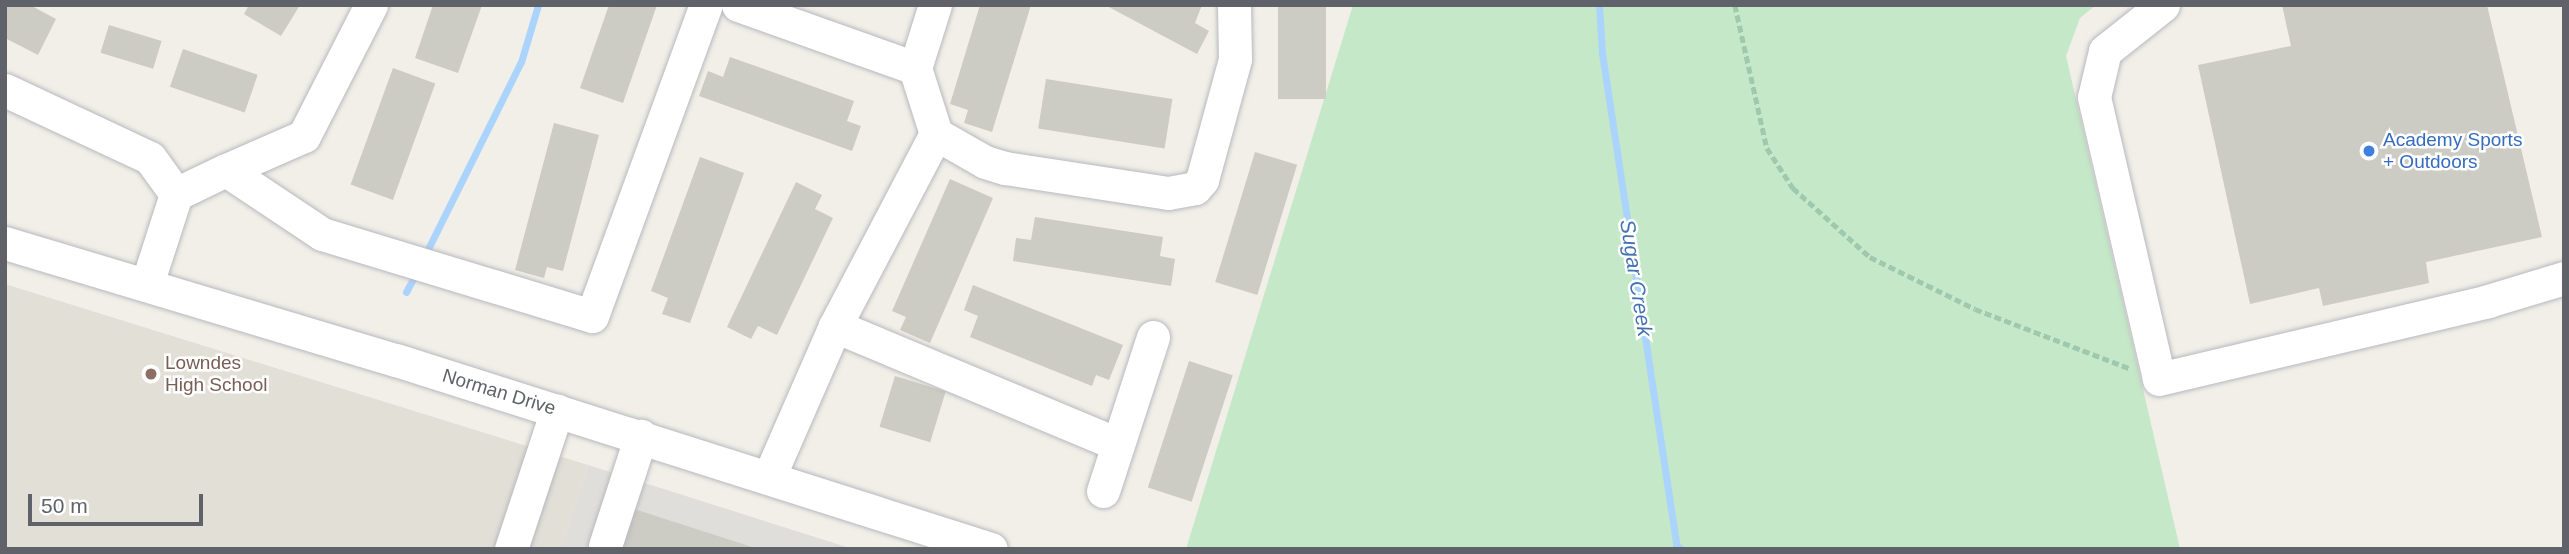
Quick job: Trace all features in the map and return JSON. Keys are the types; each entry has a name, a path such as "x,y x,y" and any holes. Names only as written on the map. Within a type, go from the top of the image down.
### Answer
{"street":[{"path":"147,285 176,194 304,136 371,5"},
{"path":"226,170 322,234 423,262 592,316 706,5"},
{"path":"738,5 915,68"},
{"path":"935,5 915,68 936,134 985,162 1005,168 1168,193 1195,188 1202,180 1235,59 1234,5"},
{"path":"2163,5 2105,51 2094,97 2159,379 2488,301 2564,278"},
{"path":"5,90 150,158 176,194"},
{"path":"769,477 835,326 936,134"},
{"name":"Norman Drive","path":"5,244 557,410 991,549"},
{"path":"835,326 1117,444"},
{"path":"1103,491 1153,337"},
{"path":"511,549 557,410"},
{"path":"605,546 641,436"}],"path":[{"path":"1735,5 1767,148 1793,188 1870,257 1975,309 2159,379"}],"shaded area":[{"name":"Lowndes High School","path":"5,284 588,465 560,549 5,549"},
{"path":"588,465 853,549 560,549"}],"green space":[{"path":"1353,5 2096,5 2080,18 2066,56 2180,549 1186,549"}],"building":[{"path":"5,5 30,5 56,19 38,55 5,38"},
{"path":"249,5 300,5 281,36 244,14"},
{"path":"433,5 482,5 458,73 415,58"},
{"path":"609,5 657,5 623,103 580,88"},
{"path":"980,5 1031,5 992,132 964,123 968,110 950,104"},
{"path":"1105,5 1202,5 1195,23 1209,31 1197,54"},
{"path":"1278,5 1326,5 1326,99 1278,99"},
{"name":"Academy Sports + Outdoors","path":"2282,5 2487,5 2542,237 2426,262 2429,283 2323,306 2319,288 2250,304 2198,65 2291,46"},
{"path":"109,25 162,41 153,69 101,53"},
{"path":"183,49 258,75 245,113 170,87"},
{"path":"730,57 854,101 847,121 861,126 852,151 699,96 708,71 723,77"},
{"path":"393,68 435,83 393,200 351,185"},
{"path":"1046,79 1172,99 1165,148 1038,128"},
{"path":"554,123 599,135 563,271 547,267 544,278 515,270"},
{"path":"1255,152 1297,165 1257,295 1215,282"},
{"path":"700,157 744,173 690,323 662,314 668,298 651,291"},
{"path":"950,179 993,198 930,343 900,330 906,317 892,311"},
{"path":"796,182 822,195 815,209 833,218 777,335 758,326 751,339 727,327"},
{"path":"1035,217 1163,237 1160,256 1175,259 1171,286 1013,261 1016,238 1031,240"},
{"path":"973,285 1123,345 1109,380 1096,375 1092,386 970,337 978,316 964,310"},
{"path":"1189,361 1233,375 1192,502 1148,487"},
{"path":"895,376 946,391 930,442 880,427"},
{"path":"631,508 755,548 755,549 618,549"}],"waterway":[{"path":"424,257 521,62 538,5"},
{"name":"Sugar Creek","path":"1599,5 1602,53 1676,545 1681,549"},
{"path":"406,292 417,271"}],"place":[{"name":"Academy Sports + Outdoors","path":"2369,151"},
{"name":"Lowndes High School","path":"151,374"}]}
